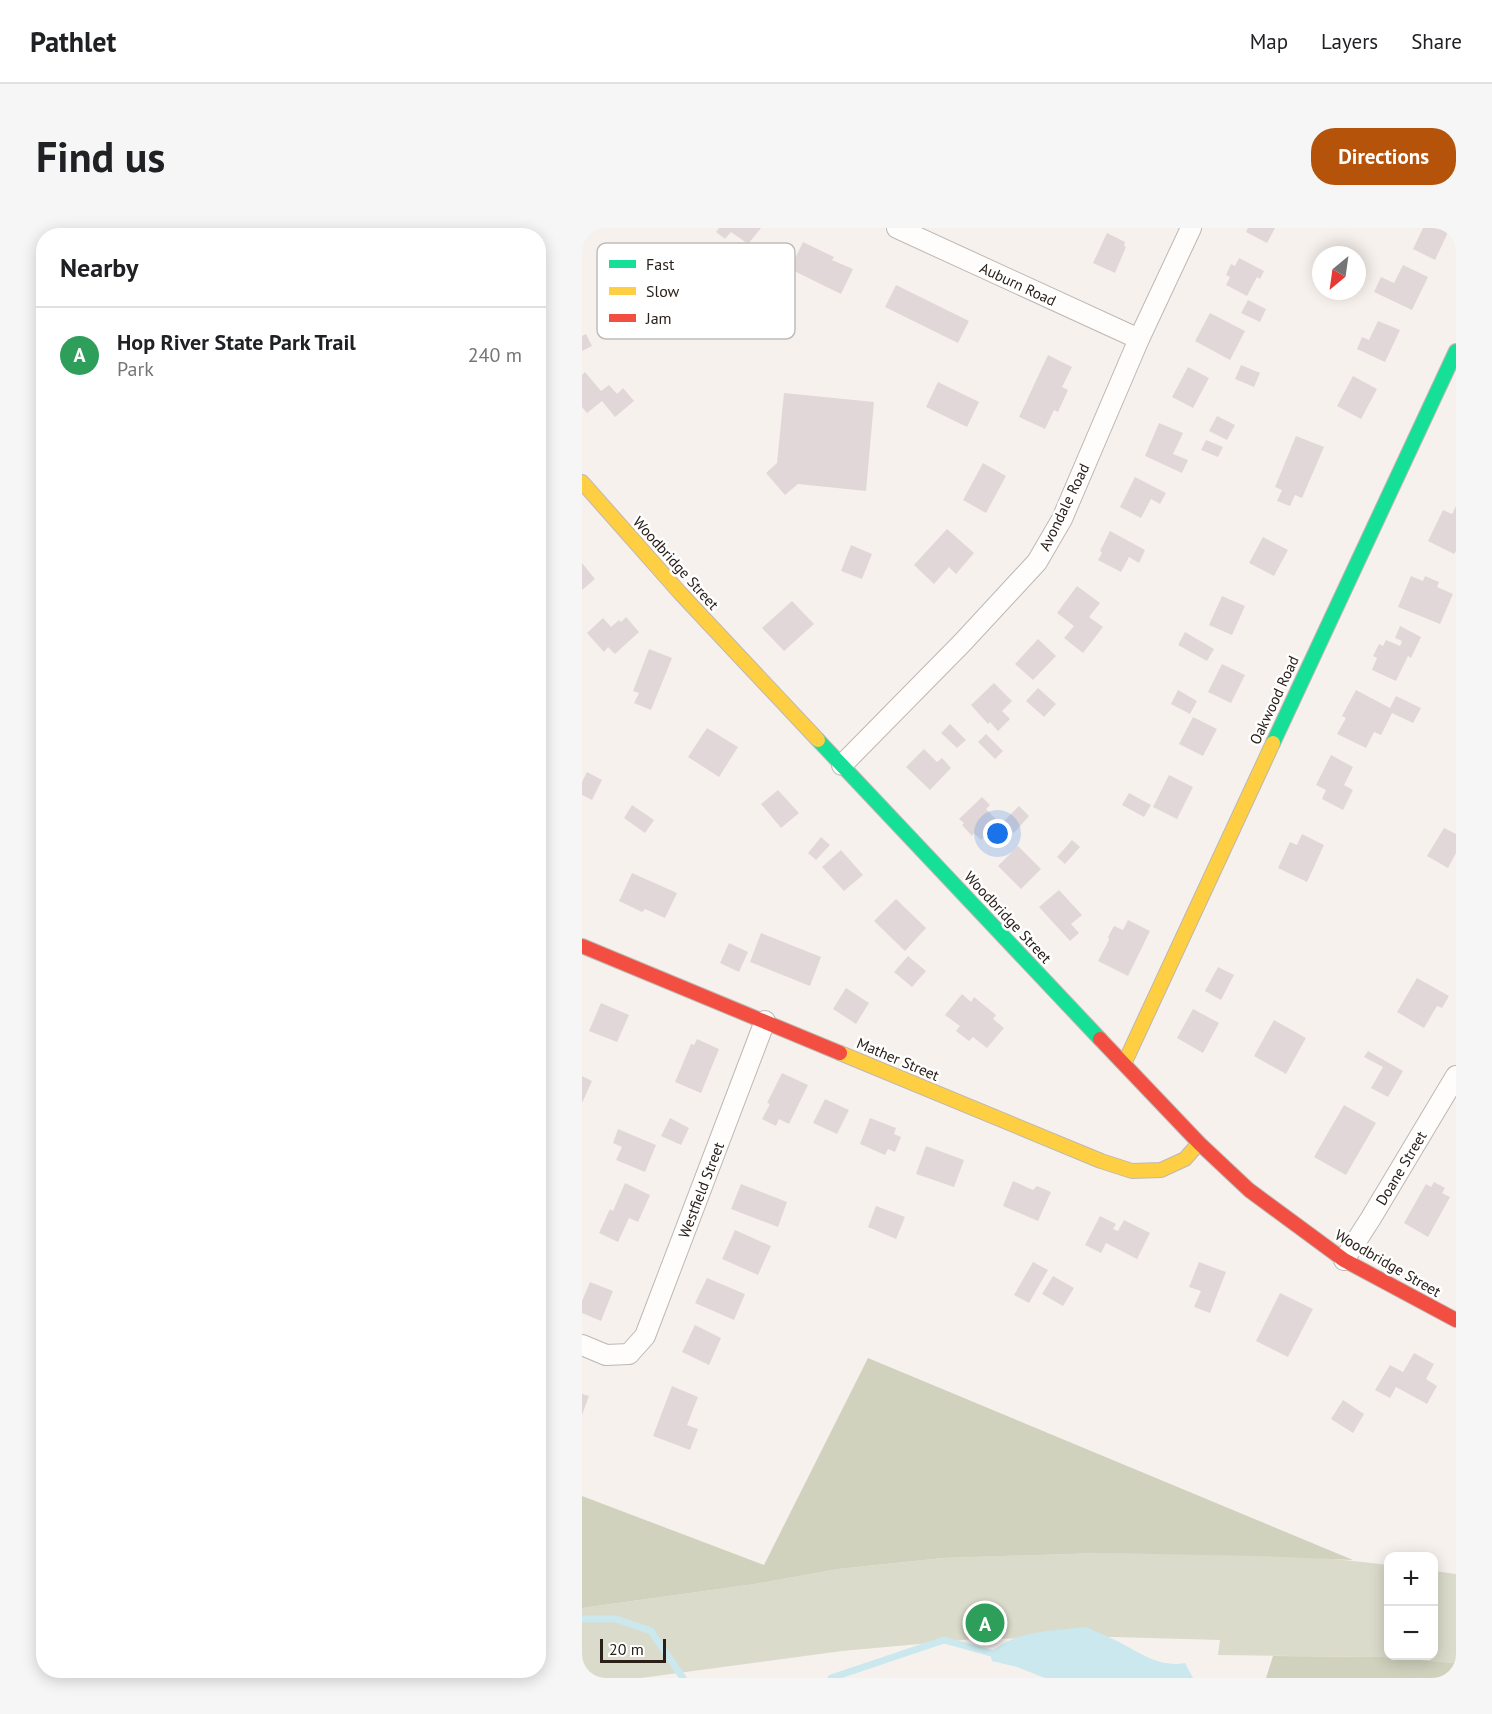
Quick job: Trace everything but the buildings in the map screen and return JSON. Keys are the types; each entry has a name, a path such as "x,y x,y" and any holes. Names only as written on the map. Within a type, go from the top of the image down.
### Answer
{"street":[{"name":"Auburn Road","path":"897,228 1139,339"},
{"name":"Avondale Road","path":"842,765 963,642 1037,562 1062,519 1139,339 1191,228"},
{"name":"Oakwood Road","path":"1124,1064 1456,351"},
{"name":"Woodbridge Street","path":"582,482 681,594 1199,1143 1250,1190 1344,1260 1456,1320"},
{"name":"Mather Street","path":"582,946 1101,1161 1132,1171 1161,1170 1185,1159 1199,1143"},
{"name":"Westfield Street","path":"582,1345 606,1355 629,1354 645,1336 765,1021"},
{"name":"Doane Street","path":"1344,1260 1456,1076"}],"green space":[{"path":"868,1358 1353,1560 1100,1553 943,1558 838,1569 755,1584 582,1608 582,1496 764,1565"},
{"path":"1100,1553 1208,1554 1316,1558 1384,1565 1384,1657 1218,1655 1220,1640 1113,1637 975,1639 842,1651 641,1678 582,1678 582,1608 755,1584 838,1569 943,1558"},
{"path":"1438,1572 1456,1574 1456,1663 1420,1660 1438,1660"},
{"path":"1273,1656 1383,1657 1384,1660 1456,1663 1456,1678 1266,1678"}],"water":[{"path":"1086,1627 1158,1661 1185,1663 1193,1678 1045,1678 1017,1667 992,1661 990,1653 1011,1640 1035,1633"}],"waterway":[{"path":"582,1619 616,1619 651,1631 683,1678"},
{"path":"831,1678 944,1640 998,1655"}],"traffic: fast":[{"path":"1273,743 1456,351"},
{"path":"818,740 1100,1039"}],"traffic: slow":[{"path":"582,482 681,594 818,740"},
{"path":"1124,1064 1273,743"},
{"path":"840,1053 1101,1161 1132,1171 1161,1170 1185,1159 1199,1143"}],"traffic: jam":[{"path":"582,946 840,1053"},
{"path":"1100,1039 1199,1143 1249,1190 1344,1260 1456,1320"}],"place":[{"name":"Hop River State Park Trail","path":"985,1623"}]}
